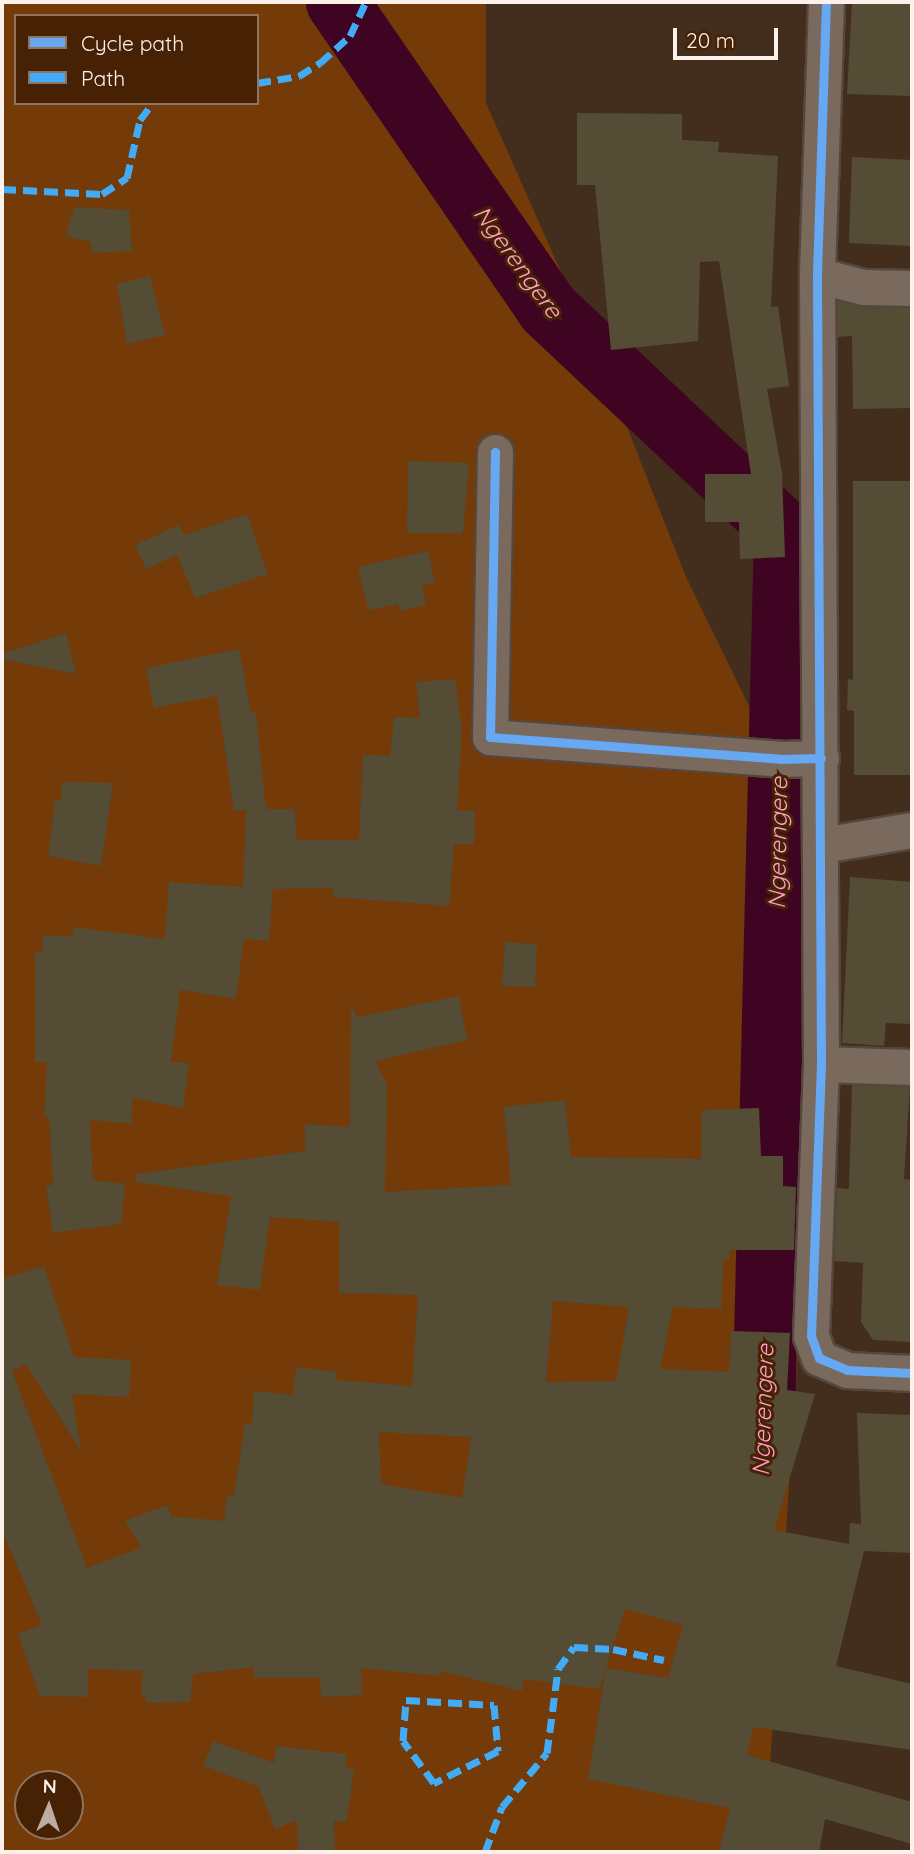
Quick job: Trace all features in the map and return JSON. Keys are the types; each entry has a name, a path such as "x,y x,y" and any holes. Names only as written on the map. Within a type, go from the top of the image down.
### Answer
{"street":[{"path":"826,2 817,275 822,845 821,1064 811,1336 819,1359 847,1370 912,1373"},
{"path":"817,275 863,287 912,288"},
{"path":"495,452 490,737 780,759 821,758"},
{"path":"822,845 912,830"},
{"path":"821,1064 912,1067"}],"shaded area":[{"path":"2,2 486,2 486,103 605,371 686,577 831,874 764,1852 2,1852"}],"building":[{"path":"852,2 912,2 912,96 847,94"},
{"path":"577,113 682,114 682,140 719,142 718,152 778,156 771,307 778,306 789,386 767,389 782,473 785,557 740,559 739,522 705,522 705,474 751,474 719,261 700,262 698,341 611,350 595,185 577,185"},
{"path":"852,157 912,160 912,246 849,243"},
{"path":"74,207 129,210 132,251 92,253 91,242 66,236"},
{"path":"150,276 165,335 127,344 117,284"},
{"path":"837,301 863,307 912,308 912,408 853,409 852,336 837,337"},
{"path":"408,461 469,463 463,533 407,533"},
{"path":"853,481 912,481 912,775 854,775 854,711 847,710 848,679 853,680"},
{"path":"247,514 268,574 195,598 177,555 146,569 135,545 179,525 184,535"},
{"path":"428,551 435,582 422,585 426,605 399,611 398,604 368,610 358,567"},
{"path":"66,633 76,674 2,659 2,654"},
{"path":"239,649 251,713 256,713 266,809 295,809 296,840 359,840 363,754 390,756 394,717 420,718 416,682 455,679 462,729 457,810 475,811 474,844 454,844 449,906 332,897 333,888 273,889 269,941 244,939 236,999 180,990 171,1062 189,1063 183,1108 133,1098 131,1124 90,1120 93,1180 125,1184 121,1224 53,1233 46,1186 53,1185 49,1117 44,1117 47,1062 35,1062 35,952 42,952 42,935 73,936 73,927 165,939 169,882 243,887 246,810 234,811 217,696 154,708 146,668"},
{"path":"62,782 113,783 101,866 48,856 55,800 61,800"},
{"path":"850,877 912,882 912,1024 886,1023 884,1046 842,1043"},
{"path":"505,942 537,944 535,987 502,986"},
{"path":"459,996 467,1040 376,1061 387,1085 385,1192 511,1185 504,1107 565,1100 571,1157 701,1159 702,1110 759,1108 761,1156 783,1156 783,1186 796,1187 794,1250 730,1250 729,1260 723,1260 721,1309 673,1307 660,1369 729,1372 731,1331 790,1333 787,1390 815,1394 774,1530 849,1544 850,1523 861,1524 857,1413 912,1415 912,1553 864,1551 836,1666 912,1684 912,1750 753,1727 747,1755 912,1802 912,1844 825,1819 819,1852 719,1852 730,1808 588,1779 606,1668 668,1678 683,1625 625,1609 599,1689 524,1679 522,1691 441,1671 440,1676 361,1668 362,1695 321,1697 320,1678 254,1678 254,1667 193,1674 190,1702 145,1703 146,1696 141,1695 143,1671 88,1669 88,1697 40,1696 18,1634 42,1625 2,1530 2,1279 44,1266 74,1357 131,1360 129,1397 72,1394 81,1451 26,1364 12,1371 87,1568 142,1547 125,1521 167,1505 171,1516 224,1521 227,1495 234,1495 245,1423 252,1424 254,1391 293,1395 296,1367 337,1372 336,1380 412,1386 418,1295 339,1293 339,1222 270,1217 260,1290 217,1285 231,1196 136,1182 136,1174 305,1151 305,1124 350,1127 351,1005 357,1017","holes":["553,1301 629,1307 616,1381 546,1382","379,1432 471,1437 462,1498 381,1484"]},
{"path":"852,1085 910,1087 904,1179 912,1180 912,1342 873,1340 861,1322 863,1263 834,1261 837,1188 849,1189"},
{"path":"213,1741 274,1763 276,1746 347,1754 345,1768 354,1769 346,1822 334,1821 335,1852 298,1852 297,1820 275,1829 258,1786 203,1766"}],"waterway":[{"name":"Ngerengere","path":"337,2 547,308 785,532 763,1420"}],"marked path":[{"path":"259,83 299,76 320,63 350,36 366,2"},
{"path":"2,189 102,194 127,178 140,120 151,105"},
{"path":"485,1852 502,1807 547,1753 558,1669 574,1647 613,1649 664,1660"},
{"path":"406,1700 494,1705 498,1751 434,1783 403,1741 406,1700"}],"cycle path":[{"path":"826,2 817,275 821,1064 811,1336 819,1358 847,1370 912,1373"},
{"path":"495,452 490,737 780,759 821,758"}]}
